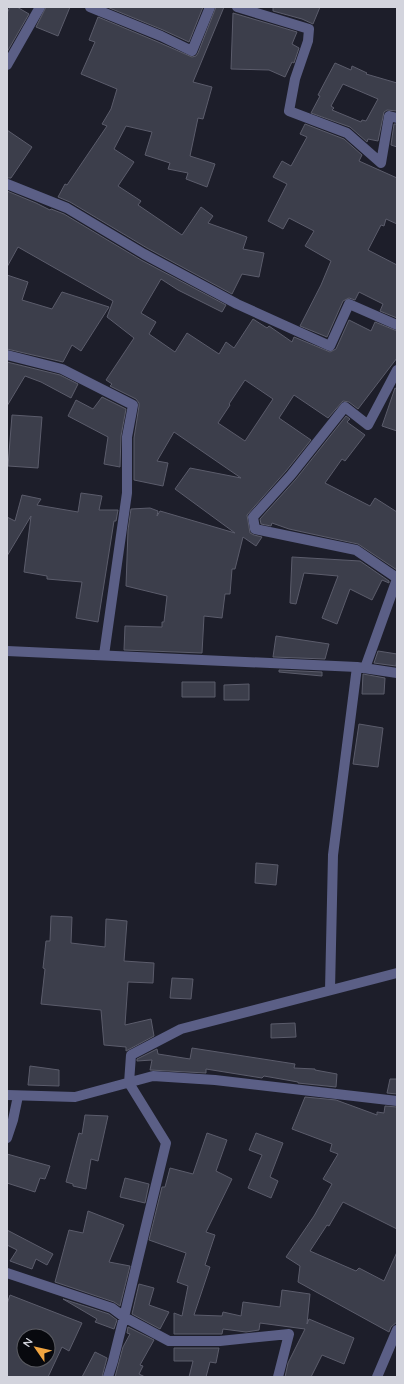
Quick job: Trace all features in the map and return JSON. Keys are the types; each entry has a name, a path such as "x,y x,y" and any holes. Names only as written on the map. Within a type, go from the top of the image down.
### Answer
{"street":[{"path":"7,65 40,7"},
{"path":"90,7 161,36 192,51 210,7"},
{"path":"237,7 309,29 308,41 295,79 289,111 347,133 381,163 389,116 397,118"},
{"path":"7,184 67,208 144,254 237,304 330,346 349,304 397,325"},
{"path":"7,355 62,368 133,405 127,437 127,493 104,656"},
{"path":"330,990 333,855 361,667 397,578 356,550 255,529 253,517 291,475 345,406 368,425 397,370"},
{"path":"7,651 361,667 397,673"},
{"path":"108,1377 113,1362 166,1143 129,1083 131,1055 181,1029 397,973"},
{"path":"7,1095 75,1097 153,1076 214,1080 397,1101"},
{"path":"7,1138 13,1120 18,1096"},
{"path":"7,1273 112,1308 124,1317 169,1341 220,1341 289,1334 278,1377"},
{"path":"377,1377 397,1330"}],"building":[{"path":"10,7 17,7 29,14 7,52 7,13"},
{"path":"46,7 70,7 58,36 36,27"},
{"path":"107,7 203,7 189,42"},
{"path":"216,7 224,7 193,82 212,87 203,119 198,118 190,156 215,164 207,187 186,179 188,173 168,169 170,163 145,155 152,132 126,126 114,149 134,162 118,186 141,201 138,205 182,235 201,207 213,216 208,223 247,237 243,249 264,253 259,277 242,274 232,294 147,248 70,202 58,197 65,184 67,185 107,126 102,124 111,109 117,89 81,74 95,42 89,40 98,17 192,57 196,56 198,53"},
{"path":"273,7 320,7 313,24 302,19 273,11"},
{"path":"233,13 297,32 292,44 299,48 294,63 292,62 285,77 269,70 231,69"},
{"path":"335,63 351,70 352,66 367,73 366,74 397,83 397,111 387,110 384,112 378,141 368,139 367,142 350,127 311,113 320,96 318,95","holes":["343,84 378,99 366,121 362,120 361,122 332,110 334,108 331,106"]},
{"path":"305,124 344,139 362,155 359,161 397,178 397,224 386,219 384,226 381,225 368,250 397,265 397,318 380,311 383,304 359,292 355,300 349,298 343,301 327,337 300,326 321,285 331,261 305,246 314,231 289,218 283,229 268,221 287,184 273,177 282,161 291,166 307,137 300,134"},
{"path":"394,124 397,124 397,147 391,145"},
{"path":"7,130 32,147 11,178 7,178"},
{"path":"7,191 50,210 51,209 64,214 141,260 226,305 222,312 178,290 161,279 141,313 156,322 149,334 175,352 187,333 219,354 226,342 234,348 253,319 267,328 269,326 292,342 294,337 330,352 336,349 349,320 371,331 375,322 397,331 397,358 358,409 349,402 343,401 328,418 294,395 279,418 311,440 247,515 250,533 262,537 256,546 243,537 235,569 232,569 230,594 225,594 222,618 204,616 202,653 124,650 125,626 162,627 167,596 126,586 128,530 131,509 150,508 158,511 157,516 160,511 235,533 175,489 190,468 241,478 174,432 157,461 168,463 163,486 134,480 134,438 139,403 136,399 110,386 112,384 106,380 134,338 107,317 113,301 18,247 7,267","holes":["245,380 273,399 245,441 218,423"]},
{"path":"7,275 28,282 22,300 52,309 62,292 109,307 81,351 72,345 63,362 7,349"},
{"path":"7,362 60,375 78,384 71,398 41,382 25,376 7,406"},
{"path":"395,388 397,389 397,431 382,426"},
{"path":"102,397 126,409 121,436 120,467 104,464 108,437 68,416 76,400 93,409"},
{"path":"12,415 42,417 38,468 8,466"},
{"path":"346,416 350,419 347,422 365,435 345,461 342,459 325,483 370,506 375,498 397,512 397,570 358,544 289,529 272,523 271,526 261,524 260,519 296,479"},
{"path":"81,493 102,496 99,510 118,510 116,521 114,521 98,622 76,618 82,582 47,579 47,576 24,572 31,516 7,556 7,517 15,521 22,495 41,499 37,505 78,512"},
{"path":"292,557 360,561 389,581 389,583 382,580 372,600 350,589 337,624 322,618 338,576 304,573 296,604 290,603"},
{"path":"276,636 329,644 325,659 273,657"},
{"path":"378,651 397,654 396,666 374,663"},
{"path":"279,670 322,672 322,676 279,672"},
{"path":"363,674 385,678 384,694 362,694"},
{"path":"182,682 215,682 215,697 182,697"},
{"path":"249,684 249,700 224,700 224,685"},
{"path":"359,724 383,728 378,767 353,764"},
{"path":"256,863 278,865 276,885 255,883"},
{"path":"51,916 72,917 71,943 105,947 106,919 127,921 124,961 154,963 153,983 128,982 125,1025 151,1019 154,1036 126,1051 126,1047 104,1045 101,1010 41,1004 45,969 43,968 46,941 50,941"},
{"path":"172,978 193,979 191,999 170,998"},
{"path":"295,1023 296,1037 271,1038 271,1024"},
{"path":"192,1048 295,1064 294,1068 315,1069 337,1074 336,1087 298,1083 264,1076 262,1078 206,1069 206,1073 150,1070 152,1060 137,1061 137,1059 157,1049 158,1054 190,1059"},
{"path":"30,1066 59,1070 59,1086 28,1085"},
{"path":"390,1079 397,1079 397,1094 387,1093"},
{"path":"305,1097 336,1100 377,1115 377,1112 384,1113 385,1106 397,1107 397,1229 343,1202 329,1226 327,1225 310,1251 356,1271 359,1268 384,1281 397,1252 397,1322 391,1327 389,1332 298,1282 300,1266 286,1257 314,1216 332,1184 323,1179 338,1154 330,1151 332,1144 292,1129"},
{"path":"85,1115 108,1116 98,1161 91,1159 86,1189 73,1186 73,1184 66,1182 79,1133 82,1134"},
{"path":"207,1133 227,1140 216,1171 232,1179 206,1232 215,1235 205,1265 210,1267 194,1315 222,1316 223,1312 241,1316 243,1302 280,1307 282,1290 310,1294 307,1324 309,1319 354,1338 344,1364 322,1355 311,1377 285,1377 288,1363 305,1329 260,1323 259,1330 246,1332 223,1329 222,1334 174,1334 174,1313 182,1316 188,1286 177,1282 186,1253 149,1240 162,1187 165,1187 170,1168 193,1174"},
{"path":"256,1133 283,1143 270,1177 278,1181 271,1198 248,1188 262,1155 249,1150"},
{"path":"7,1154 50,1166 45,1179 40,1178 35,1192 7,1183"},
{"path":"125,1178 149,1184 145,1203 120,1197"},
{"path":"88,1211 124,1225 109,1262 130,1266 120,1306 114,1302 55,1282 69,1230 83,1233"},
{"path":"7,1230 53,1254 47,1265 36,1259 32,1269 10,1261 17,1250 7,1245"},
{"path":"139,1284 154,1288 149,1305 169,1312 160,1329 132,1314"},
{"path":"10,1295 82,1323 69,1351 62,1347 56,1360 56,1328 16,1328 16,1368 52,1368 48,1377 7,1377 7,1304"},
{"path":"63,1299 109,1314 117,1320 114,1329 95,1322 97,1319"},
{"path":"128,1327 154,1340 140,1365 143,1366 139,1374 145,1377 115,1377 123,1347 130,1334 127,1333"},
{"path":"174,1348 219,1348 216,1363 210,1362 206,1377 189,1377 193,1361 174,1361"},
{"path":"95,1352 107,1358 102,1377 82,1377"}]}
